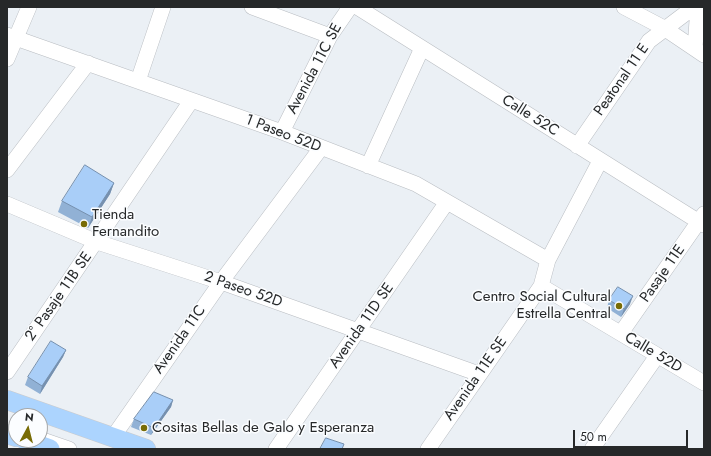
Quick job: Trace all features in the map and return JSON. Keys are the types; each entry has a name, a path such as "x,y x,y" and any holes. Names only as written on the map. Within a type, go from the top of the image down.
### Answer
{"main road":[{"path":"7,400 146,449"}],"street":[{"path":"7,59 12,37 29,7"},
{"path":"138,81 163,7"},
{"path":"252,7 330,36"},
{"name":"Avenida 11C SE","path":"282,132 330,36 350,7"},
{"name":"Calle 52C","path":"357,7 600,161 702,220"},
{"path":"624,7 664,28 700,52"},
{"name":"Peatonal 11 E","path":"577,146 649,41 664,28 694,7"},
{"path":"698,7 700,52"},
{"name":"1 Paseo 52D","path":"12,37 282,132 416,184 548,260"},
{"path":"368,166 422,48"},
{"path":"7,170 88,63"},
{"name":"2° Pasaje 11B SE","path":"7,372 97,242 191,101"},
{"name":"Avenida 11C","path":"113,437 221,282 321,148"},
{"name":"Avenida 11E SE","path":"428,449 541,286 548,260 600,161"},
{"name":"Avenida 11D SE","path":"276,449 447,202"},
{"name":"2 Paseo 52D","path":"7,204 97,242 221,282 479,374"},
{"name":"Pasaje 11E","path":"621,333 702,220"},
{"name":"Calle 52D","path":"541,286 704,383"},
{"path":"592,449 657,356"},
{"path":"48,442 69,449"}],"building":[{"path":"85,165 114,183 92,217 62,201"},
{"path":"618,287 633,296 624,309 609,300"},
{"path":"51,341 66,350 42,386 28,377"},
{"path":"154,392 173,400 154,428 134,419"},
{"path":"326,438 344,444 342,449 320,449"}],"place":[{"name":"Tienda Fernandito","path":"84,224"},
{"name":"Centro Social Cultural Estrella Central","path":"619,306"},
{"name":"Cositas Bellas de Galo y Esperanza","path":"144,428"}]}
